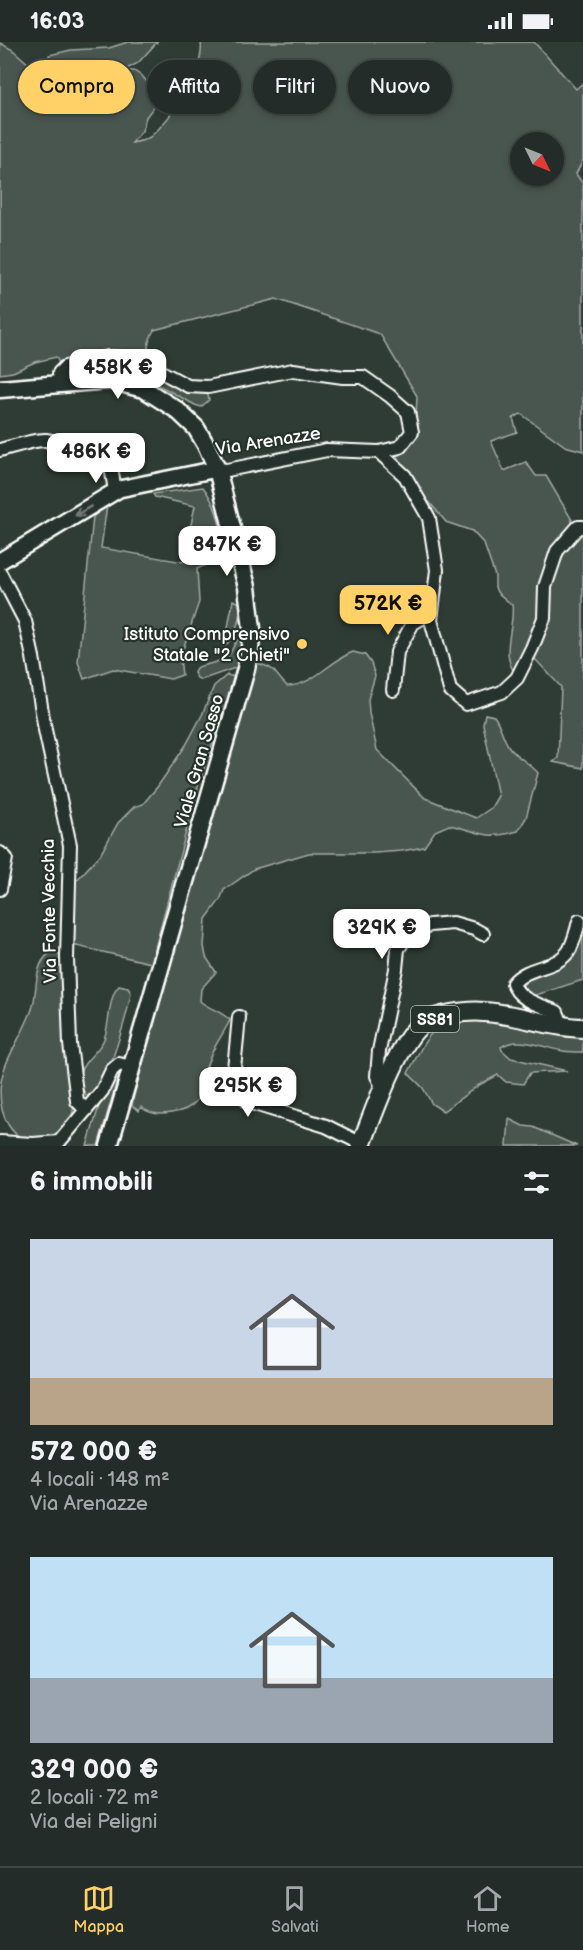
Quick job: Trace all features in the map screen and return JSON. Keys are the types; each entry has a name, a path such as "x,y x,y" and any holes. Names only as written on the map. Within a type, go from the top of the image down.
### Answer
{"main road":[{"name":"Viale Gran Sasso","path":"0,389 109,380 144,389 177,410 196,428 217,469 247,587 252,622 250,650 241,688 109,1146"},
{"name":"SS81","path":"361,1145 383,1088 402,1048 421,1024 446,1015 482,1011 563,1028 583,1028"}],"street":[{"path":"60,384 59,373 65,367 108,357 137,359 188,386 208,387 293,370 343,377 363,377 408,412 412,432 400,447 379,452"},
{"path":"0,450 44,440 75,449 111,467 116,491"},
{"name":"Via Arenazze","path":"0,561 116,491 217,469 227,470 327,450 379,452"},
{"path":"379,452 405,476 429,518 437,570 431,620 450,690 466,704 502,692 517,678 544,618 545,587 557,551 578,527 583,526"},
{"name":"Via Fonte Vecchia","path":"0,573 25,621 45,730 70,845 67,958 70,1044 77,1101 86,1110"},
{"path":"393,690 397,652 413,623 432,612"},
{"path":"0,853 6,858 0,889"},
{"path":"563,1028 557,1012 525,999 514,988 513,983 520,974 555,963 569,951 579,921"},
{"path":"383,1088 377,1076 379,1051 398,950 408,934 430,925 453,923 483,934"},
{"path":"239,1017 233,1079 248,1102 326,1126 361,1145"},
{"path":"0,1142 58,1142 102,1091 112,1070 119,1064 131,1067"}],"shaded area":[{"path":"128,42 157,42 135,65 135,60 49,60 49,55 71,50 109,48"},
{"path":"201,42 534,42 576,89 583,83 583,160 576,174 583,184 583,451 565,446 521,414 513,418 517,432 491,441 504,471 526,462 536,476 546,476 572,520 573,530 558,549 543,611 517,672 513,670 508,654 512,605 497,592 495,576 484,544 472,531 446,522 420,491 396,455 415,438 417,396 380,334 276,299 154,330 148,345 153,365 173,378 208,395 209,400 201,407 133,371 111,367 60,365 56,357 35,362 13,372 0,374 0,43 24,60 18,60 18,114 135,114 135,72 143,77 147,82 148,114 142,131 132,143 150,137 170,114 241,114 241,60 199,60"},
{"path":"203,487 216,511 226,556 197,569 199,602 180,658 182,675 171,679 113,669 84,679 78,662 93,517 107,505 101,548 183,562 195,506 155,497 153,494"},
{"path":"583,532 583,768 553,762 558,758 561,687 535,659 533,650 555,567 562,552"},
{"path":"233,600 240,603 239,620 232,637 223,646 227,633"},
{"path":"241,637 238,667 201,680 197,678 194,673 196,668 224,659"},
{"path":"353,652 365,655 371,663 375,676 368,699 377,750 425,798 476,818 491,808 498,796 483,724 485,714 494,716 509,747 538,773 526,818 518,831 497,835 482,834 449,825 435,831 424,847 402,851 309,853 254,869 224,890 220,900 206,919 204,946 206,957 216,972 201,989 200,1001 230,1020 212,1052 200,1093 191,1106 167,1114 151,1113 141,1107 139,1111 132,1106 134,1095 256,663 272,669 287,686 296,685 313,678"},
{"path":"227,675 235,677 199,783 151,963 72,945 74,883 100,855 118,823 134,807 143,804 158,786 186,745 214,686"},
{"path":"583,935 583,980 533,996 521,989 531,978 554,969 563,962"},
{"path":"55,950 61,957 63,965 73,1112 65,1128 57,1136 45,1140 29,1140 14,1132 5,1118 0,1091 1,1080 33,1006 40,967 48,954"},
{"path":"119,986 128,988 131,993 122,1030 100,1086 94,1094 86,1095 80,1082 80,1073 104,1039 111,1003"},
{"path":"471,1018 583,1036 583,1052 563,1051 524,1042 508,1044 501,1047 511,1058 567,1071 530,1073 523,1084 506,1082 498,1075 479,1085 443,1111 432,1104 423,1088 408,1073 430,1034 446,1023"},
{"path":"112,1079 117,1080 98,1146 87,1146 104,1090"},
{"path":"509,1119 523,1126 533,1127 577,1146 507,1146"}],"place":[{"name":"Istituto Comprensivo Statale \"2 Chieti\"","path":"302,644"}]}
